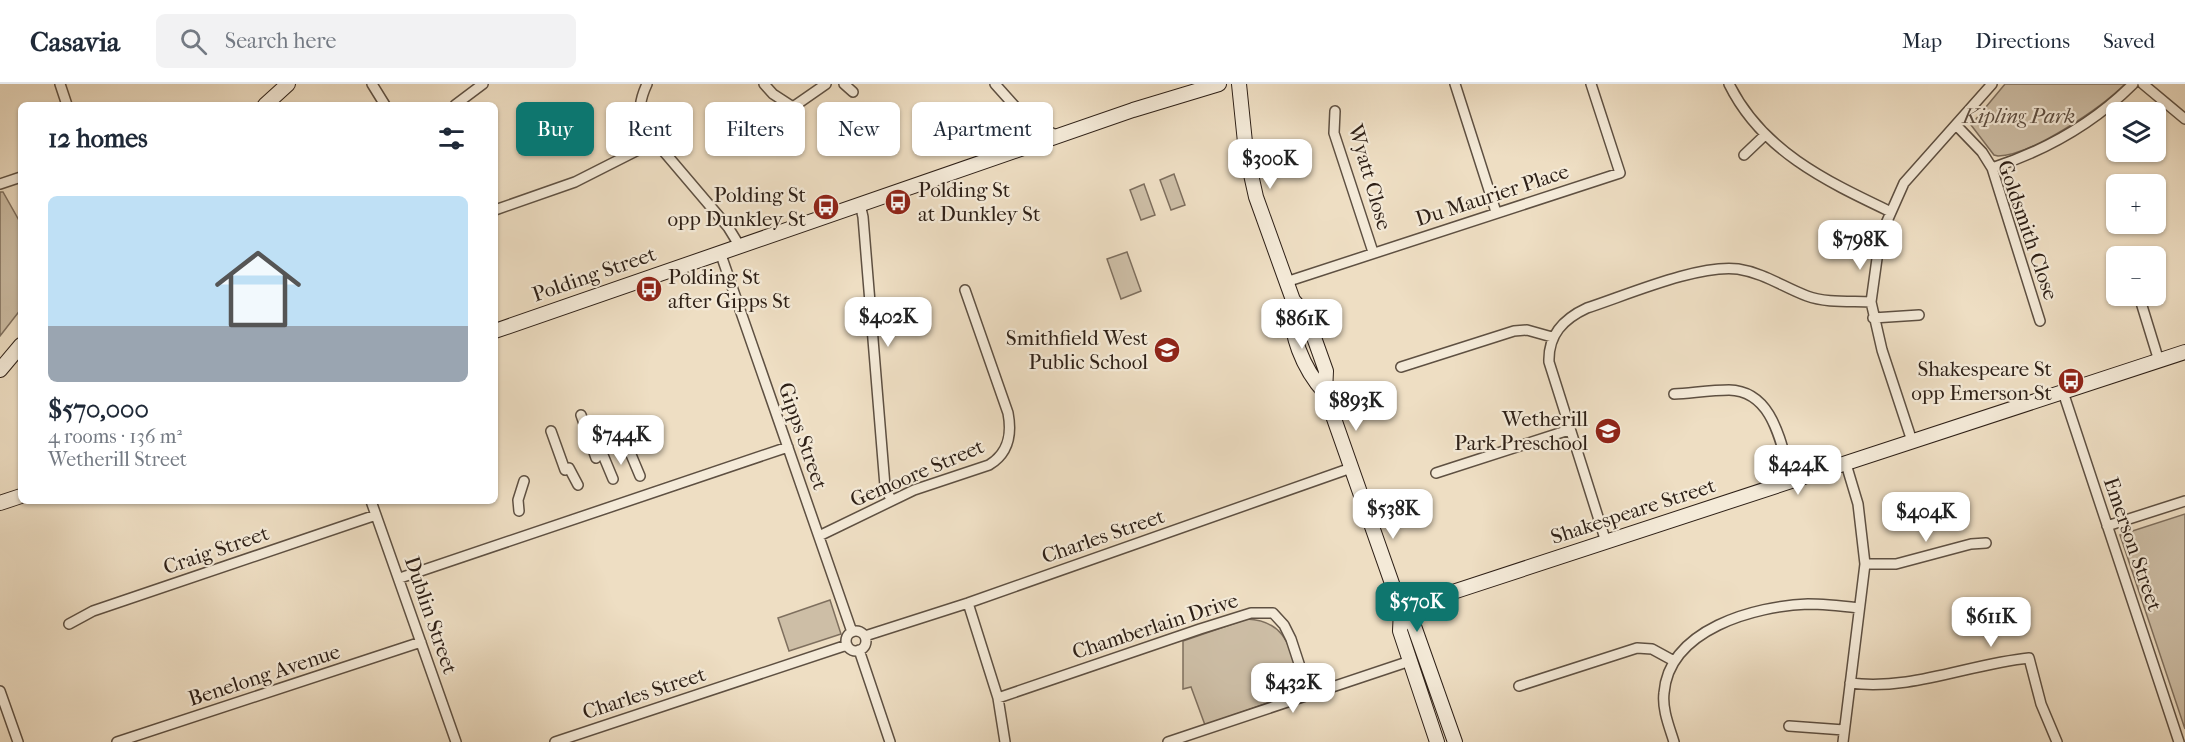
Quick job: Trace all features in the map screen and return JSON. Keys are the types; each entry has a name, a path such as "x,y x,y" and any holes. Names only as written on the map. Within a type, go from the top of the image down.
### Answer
{"main road":[{"path":"267,102 288,84"},
{"name":"Polding Street","path":"1053,138 1219,84"},
{"path":"1239,84 1250,176 1293,300 1290,318 1309,376 1325,393 1401,609 1414,626 1455,742"},
{"name":"Polding Street","path":"498,330 1000,156"},
{"path":"0,369 18,348"},
{"name":"Shakespeare Street","path":"1401,609 2185,352"},
{"path":"0,503 18,497"},
{"path":"1401,609 1400,631 1437,742"}],"street":[{"path":"60,84 66,102"},
{"path":"372,84 383,102"},
{"path":"458,102 483,84"},
{"path":"640,102 647,84"},
{"path":"764,84 773,94 793,107 826,84"},
{"path":"844,84 853,92"},
{"path":"995,84 1011,102"},
{"path":"1455,84 1496,212"},
{"name":"Du Maurier Place","path":"1286,282 1620,173 1591,84"},
{"path":"1729,84 1765,135 1801,166 1891,212"},
{"path":"1992,168 2043,147 2078,128 2101,113 2133,84"},
{"path":"2144,84 2185,119"},
{"path":"1912,441 1873,318 1871,302 1880,237 1904,183 1988,86"},
{"name":"Wyatt Close","path":"1335,111 1334,133 1373,252"},
{"name":"Goldsmith Close","path":"1956,125 1982,152 1992,168 2040,321"},
{"path":"1053,134 1058,136"},
{"path":"1744,155 1765,135"},
{"path":"498,209 575,182 626,156"},
{"path":"666,156 728,227 739,245"},
{"path":"0,184 18,178"},
{"path":"860,204 863,217 885,486 891,500"},
{"name":"Gipps Street","path":"720,252 852,632"},
{"path":"1606,542 1549,362 1552,337 1572,315 1587,308 1710,269 1735,269 1760,273 1808,296 1871,302"},
{"name":"Gemoore Street","path":"819,536 891,500 989,465 999,459 1008,441 1008,412 965,290"},
{"path":"2142,306 2159,361"},
{"path":"1873,318 1918,315"},
{"path":"1401,367 1514,331 1533,331 1552,337"},
{"path":"1674,394 1731,390 1749,394 1762,403 1772,418 1792,481"},
{"name":"Emerson Street","path":"2062,392 2179,742"},
{"path":"581,415 599,456 613,479"},
{"path":"1436,473 1569,430"},
{"path":"551,431 567,469 578,485"},
{"path":"627,445 640,476"},
{"path":"400,578 788,447"},
{"path":"1843,742 1865,564 1858,504 1845,464"},
{"name":"Charles Street","path":"865,636 968,603 1351,468"},
{"path":"519,511 518,500 524,481"},
{"path":"2107,526 2185,501"},
{"name":"Dublin Street","path":"372,504 456,742"},
{"name":"Craig Street","path":"69,624 93,611 376,515"},
{"path":"1865,564 1896,564 1971,544 1986,543"},
{"path":"968,603 998,698 1005,742"},
{"path":"1674,742 1665,710 1664,693 1674,661 1698,636 1749,615 1784,606 1810,604 1859,608"},
{"name":"Chamberlain Drive","path":"998,698 1200,629 1262,612 1273,613 1284,625 1309,694"},
{"path":"852,632 861,632 865,636 865,644 859,650 852,650 848,645 846,639 852,632"},
{"name":"Benelong Avenue","path":"117,742 421,642"},
{"name":"Charles Street","path":"555,742 848,645"},
{"path":"1519,686 1637,648 1652,649 1674,661"},
{"path":"859,650 890,742"},
{"path":"1850,683 1877,687 1906,684 1994,662 2029,658 2041,704 2057,742"},
{"path":"1168,742 1410,661"},
{"path":"0,691 18,742"},
{"path":"1789,726 1844,730"}],"green space":[{"name":"Kipling Park","path":"2005,84 2125,84 2100,105 2065,129 2029,148 1998,156 1994,155 1971,125"},
{"path":"1174,174 1185,205 1171,210 1160,180"},
{"path":"1144,184 1155,215 1141,220 1130,190"},
{"path":"0,192 3,192 18,219 18,313 0,336"},
{"path":"1127,252 1141,291 1121,299 1107,259"},
{"path":"2185,514 2185,729 2120,535"},
{"path":"830,600 841,634 789,651 778,618"},
{"path":"1247,619 1261,621 1280,632 1290,650 1302,686 1294,694 1205,725 1191,687 1183,689 1183,641"}],"place":[{"name":"Polding St at Dunkley St","path":"898,202"},
{"name":"Polding St opp Dunkley St","path":"826,207"},
{"name":"Polding St after Gipps St","path":"649,289"},
{"name":"Smithfield West Public School","path":"1167,350"},
{"name":"Shakespeare St opp Emerson St","path":"2071,381"},
{"name":"Wetherill Park Preschool","path":"1608,431"}]}
